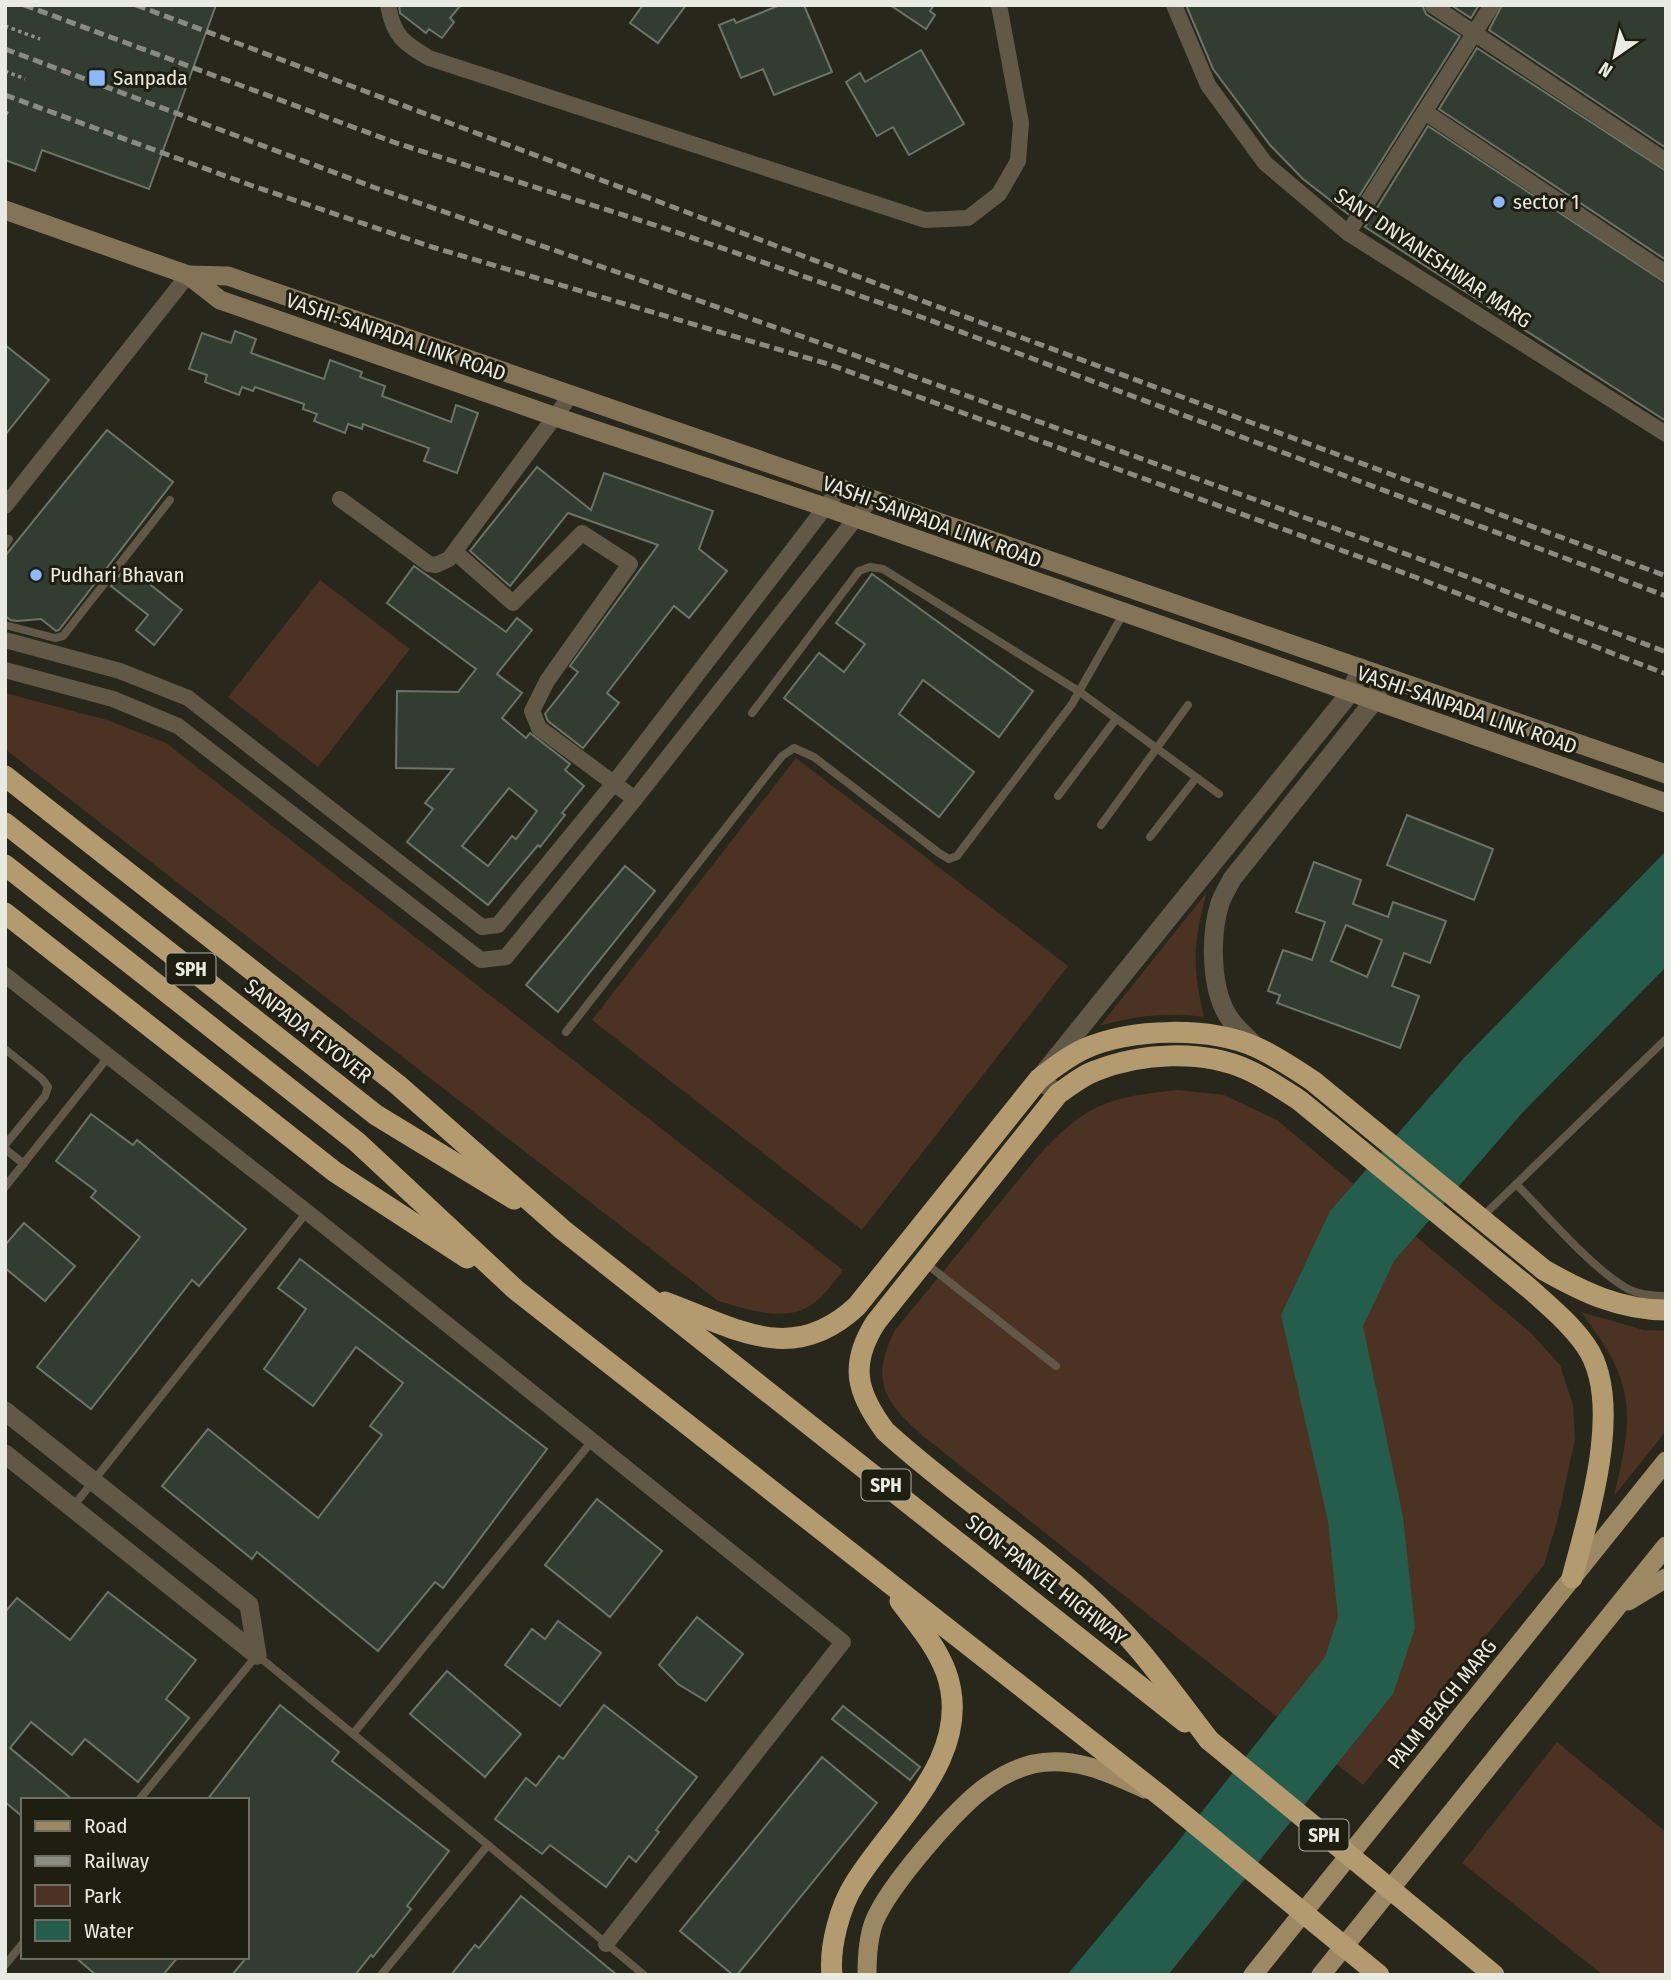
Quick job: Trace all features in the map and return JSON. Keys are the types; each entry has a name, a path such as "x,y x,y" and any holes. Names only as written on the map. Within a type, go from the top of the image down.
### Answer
{"highway":[{"path":"5,776 398,1085 563,1230"},
{"name":"SANPADA FLYOVER","path":"5,823 376,1115 563,1230"},
{"name":"SPH","path":"5,865 357,1142 516,1290 1162,1797 1379,1975"},
{"path":"5,913 335,1172 516,1290"},
{"path":"646,1295 769,1339 789,1340 825,1331 842,1321 857,1306 1039,1079 1061,1062 1085,1049 1135,1036 1204,1033 1256,1047 1313,1081 1544,1270 1580,1290 1615,1304 1647,1310 1666,1310"},
{"path":"1209,1740 1125,1633 1085,1593 885,1431 863,1397 860,1382 860,1354 876,1322 1058,1094 1093,1072 1119,1064 1166,1056 1201,1058 1246,1069 1276,1084 1299,1100 1560,1315 1587,1347 1597,1371 1604,1411 1594,1493 1572,1578"},
{"path":"1299,1100 1313,1081"},
{"name":"SION-PANVEL HIGHWAY","path":"563,1230 1209,1740 1494,1975"},
{"path":"832,1975 839,1914 854,1883 907,1815 929,1781 943,1753 950,1727 951,1702 946,1674 932,1643 880,1576"}],"main road":[{"name":"VASHI-SANPADA LINK ROAD","path":"5,210 188,275 228,276 1659,772"},
{"name":"VASHI-SANPADA LINK ROAD","path":"188,275 220,300 825,507 1666,803"},
{"path":"1456,730 1465,704"},
{"name":"PALM BEACH MARG","path":"1254,1975 1666,1461"},
{"path":"1321,1975 1666,1546"},
{"path":"1613,1611 1666,1578"},
{"path":"867,1975 874,1923 889,1895 938,1835 988,1785 1012,1771 1035,1764 1064,1762 1098,1768 1162,1797"}],"street":[{"path":"388,5 390,21 402,41 429,58 925,220 968,218 999,194 1018,161 1021,123 999,5"},
{"name":"SANT DNYANESHWAR MARG","path":"1174,5 1208,85 1265,163 1348,233 1666,434"},
{"path":"1432,5 1666,161"},
{"path":"1348,233 1492,5"},
{"path":"1425,112 1666,273"},
{"path":"5,506 188,275"},
{"path":"340,499 429,564 442,564 455,552 571,394"},
{"path":"5,640 120,671 188,698 482,927 498,925 614,783 840,488"},
{"path":"5,670 113,699 178,726 481,960 506,957 635,799 871,499"},
{"path":"455,552 513,603 582,533 630,564 547,681 532,711 539,728 635,799"},
{"path":"1058,1094 1039,1079 1350,693 1361,668"},
{"path":"1256,1047 1229,1018 1219,993 1213,958 1214,929 1220,903 1232,879 1374,701 1384,676"},
{"path":"5,975 307,1212 843,1642 606,1944"},
{"path":"5,1411 249,1605 257,1655"},
{"path":"5,1454 257,1655"}],"lane":[{"path":"5,625 55,638 63,636 170,500"},
{"path":"752,713 859,570 870,567 883,569 895,574 1080,692 1219,794"},
{"path":"566,1032 782,756 794,748 814,757 949,859 957,856 1080,692 1123,614"},
{"path":"1101,824 1188,705"},
{"path":"1058,796 1116,719"},
{"path":"1150,837 1196,778"},
{"path":"1481,1218 1666,1039"},
{"path":"5,1049 48,1087 45,1096 5,1147 24,1164"},
{"path":"5,1187 108,1056"},
{"path":"1516,1184 1613,1278 1631,1290 1650,1296 1666,1296"},
{"path":"72,1508 307,1212"},
{"path":"924,1262 1056,1366"},
{"path":"353,1734 592,1441"},
{"path":"141,1798 257,1655 644,1975"},
{"path":"381,1975 488,1845"},
{"path":"5,1965 21,1945"}],"path":[{"path":"5,26 40,39"},
{"path":"5,71 25,79"},
{"path":"5,112 12,115"}],"green space":[{"path":"320,580 410,649 318,767 228,697"},
{"path":"5,693 107,720 166,743 843,1270 830,1288 814,1303 792,1313 767,1313 718,1301 5,749"},
{"path":"796,758 1068,966 862,1230 592,1020"},
{"path":"1207,892 1199,925 1196,954 1197,983 1204,1017 1151,1016 1100,1026"},
{"path":"1178,1090 1224,1095 1277,1120 1530,1332 1560,1365 1573,1405 1575,1439 1558,1518 1544,1565 1363,1785 923,1436 898,1412 885,1389 883,1363 895,1330 1039,1155 1086,1113 1116,1100"},
{"path":"1581,1312 1644,1330 1666,1331 1666,1431 1614,1496 1625,1442 1626,1399 1612,1358"},
{"path":"1557,1742 1666,1832 1666,1975 1603,1975 1462,1863"}],"water":[{"path":"1666,851 1666,967 1523,1112 1394,1261 1363,1326 1403,1517 1415,1628 1393,1694 1168,1975 1067,1975 1169,1853 1325,1657 1338,1617 1328,1521 1281,1315 1330,1211 1464,1058"}],"building":[{"name":"Sanpada","path":"5,5 216,5 149,189 42,150 35,171 5,160"},
{"path":"399,5 461,5 450,18 454,22 442,38 429,29 426,33 400,13"},
{"path":"643,5 686,5 658,43 630,23"},
{"path":"780,5 804,5 832,72 774,95 763,69 741,78 719,25 734,19 736,23"},
{"path":"890,5 934,5 930,11 935,15 926,29"},
{"path":"1186,5 1422,5 1426,14 1460,36 1348,214 1303,179 1270,145 1213,69"},
{"path":"1451,5 1479,5 1471,18"},
{"path":"1502,5 1666,5 1666,148 1489,30"},
{"path":"1477,48 1666,171 1666,260 1439,109"},
{"path":"921,50 964,124 909,155 893,127 877,136 846,82 860,73 865,82"},
{"path":"1428,126 1666,283 1666,421 1365,227"},
{"path":"235,331 256,339 251,353 324,379 330,360 362,372 360,377 385,386 382,396 451,422 456,405 478,413 457,473 424,461 429,448 363,424 362,429 348,424 345,433 314,421 317,414 303,409 304,404 255,387 253,391 242,387 239,395 205,382 207,375 189,369 202,333 231,343"},
{"path":"5,345 49,380 5,435"},
{"path":"107,430 173,482 59,630 56,631 41,619 11,620 5,616 5,556"},
{"path":"537,467 591,510 604,473 713,511 699,549 727,571 689,618 674,606 607,693 619,703 583,748 548,721 545,714 578,672 570,666 658,545 568,513 510,586 470,551"},
{"path":"127,566 182,610 154,645 136,630 148,615 111,586"},
{"path":"414,566 506,632 517,618 532,630 497,674 522,693 502,718 526,738 530,733 570,764 565,770 584,786 540,847 538,845 488,905 407,842 433,809 425,803 453,769 396,768 397,691 458,692 476,669 387,603","holes":["509,788 537,811 516,839 512,836 488,866 462,846"]},
{"path":"872,574 1033,691 999,737 923,680 899,714 974,772 939,817 784,698 819,653 844,672 865,644 836,623"},
{"path":"1407,815 1493,849 1474,900 1387,865"},
{"path":"1314,862 1361,880 1353,904 1388,917 1393,902 1446,921 1430,963 1404,953 1392,986 1419,996 1400,1048 1277,1003 1280,995 1268,991 1283,950 1312,960 1325,922 1296,912","holes":["1346,925 1382,940 1367,977 1331,961"]},
{"path":"625,866 655,891 558,1012 526,985"},
{"path":"91,1114 133,1145 137,1140 246,1229 199,1286 192,1280 91,1409 37,1367 140,1237 91,1197 96,1191 56,1161"},
{"path":"24,1223 75,1266 45,1301 5,1268 5,1245"},
{"path":"300,1259 547,1449 443,1588 435,1582 378,1651 257,1552 252,1559 162,1486 208,1429 318,1518 382,1435 370,1426 403,1383 356,1347 313,1406 264,1369 306,1309 278,1288"},
{"path":"597,1499 662,1551 610,1617 545,1565"},
{"path":"108,1592 196,1660 166,1699 189,1718 138,1782 85,1739 72,1755 31,1722 10,1748 71,1798 21,1798 21,1815 5,1802 5,1612 17,1598 70,1640"},
{"path":"697,1617 743,1654 706,1701 678,1684 659,1665"},
{"path":"558,1621 601,1653 560,1706 505,1665 532,1629 545,1639"},
{"path":"447,1671 521,1734 485,1777 410,1714"},
{"path":"280,1705 339,1752 332,1761 449,1851 407,1906 411,1909 355,1975 232,1975 248,1959 248,1798 209,1798"},
{"path":"604,1705 697,1777 656,1830 659,1832 636,1862 629,1856 606,1887 550,1845 542,1854 495,1819 526,1778 536,1786 559,1756 563,1759"},
{"path":"843,1706 920,1767 910,1780 832,1719"},
{"path":"822,1757 877,1803 737,1975 733,1975 680,1931"},
{"path":"521,1896 617,1975 451,1975 475,1945 479,1948"},
{"path":"77,1959 176,1959 163,1975 96,1975"}],"railway":[{"path":"24,5 396,143 661,227 924,318 1666,596"},
{"path":"136,5 928,303 1666,576"},
{"path":"5,49 373,187 829,346 1428,562 1666,652"},
{"path":"5,95 250,185 432,247 828,364 1415,577 1666,674"}],"place":[{"name":"Sanpada","path":"97,78"},
{"name":"sector 1","path":"1499,202"},
{"name":"Pudhari Bhavan","path":"36,575"}]}
